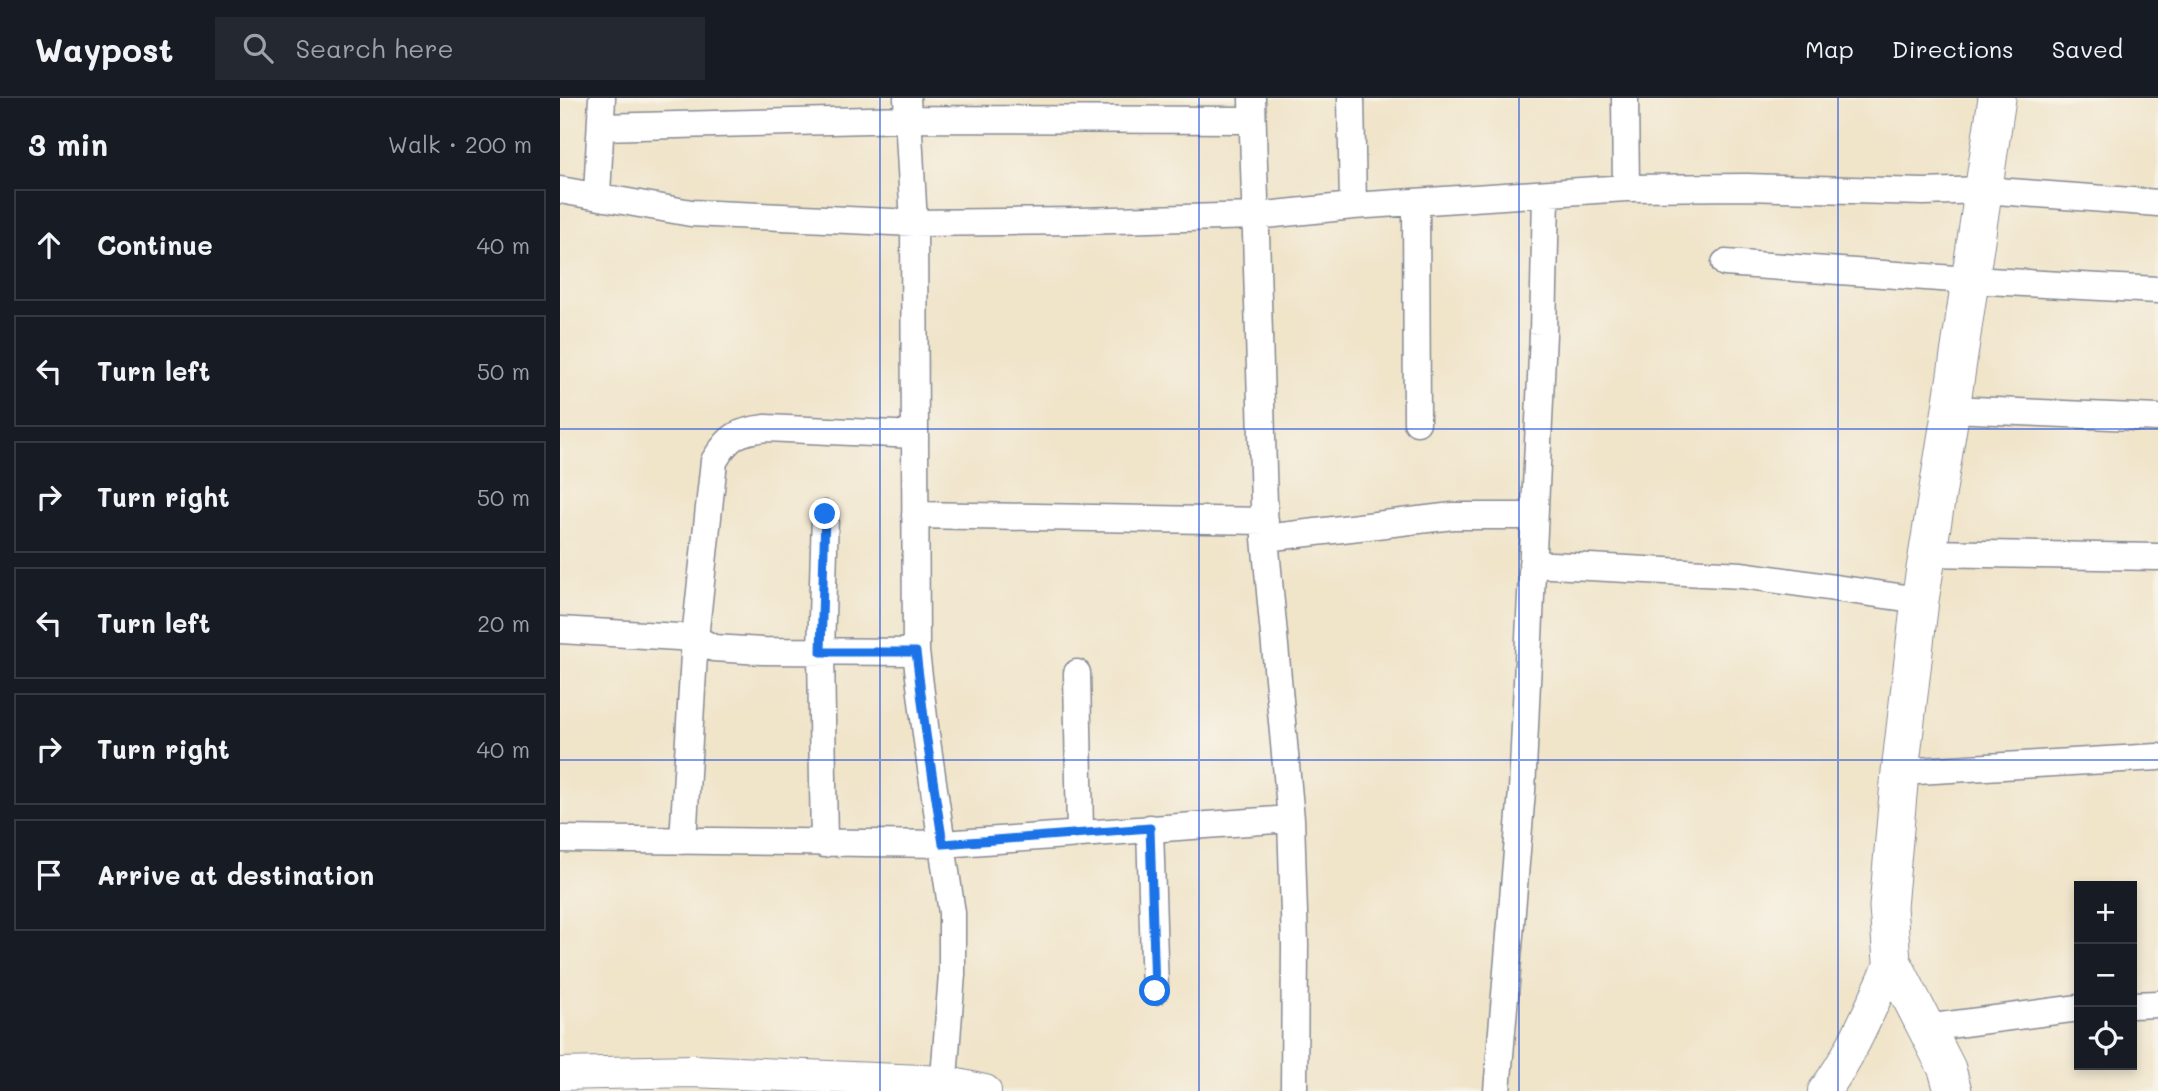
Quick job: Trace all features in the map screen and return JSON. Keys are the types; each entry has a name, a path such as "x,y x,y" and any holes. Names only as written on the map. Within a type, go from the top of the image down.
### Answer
{"main road":[{"path":"1954,1091 1947,1069 1892,961 1888,907 1899,772 1920,600 1997,98"}],"street":[{"path":"597,195 602,98"},
{"path":"1351,98 1353,206"},
{"path":"1625,98 1626,188"},
{"path":"601,127 907,109 1252,109 1265,529 1290,819 1295,945 1294,1091"},
{"path":"907,109 914,223 916,652 952,913 952,974 944,1086"},
{"path":"560,190 691,213 914,223 1256,216 1353,206 1626,188 1760,187 1923,192 1983,190 2158,203"},
{"path":"1497,1091 1522,791 1543,334 1546,195"},
{"path":"1416,203 1417,422"},
{"path":"1725,263 2158,290"},
{"path":"1951,408 2158,418"},
{"path":"682,841 695,638 714,461 725,442 745,430 766,428 915,435"},
{"path":"824,844 821,652 825,514"},
{"path":"915,515 1265,529 1453,516 1534,516"},
{"path":"1927,553 2158,557"},
{"path":"1532,564 1742,575 1920,600"},
{"path":"560,630 695,638 713,648 916,652"},
{"path":"1077,673 1080,833"},
{"path":"1899,772 2158,757"},
{"path":"560,839 943,844 1290,819"},
{"path":"1150,828 1155,991"},
{"path":"1824,1091 1865,1018 1892,961"},
{"path":"2137,1005 2158,1004"},
{"path":"1925,1028 2074,1009"},
{"path":"560,1074 693,1071 944,1086 985,1091"}],"route":[{"path":"825,514 821,652 916,652 943,844 1150,828 1155,991"}]}
